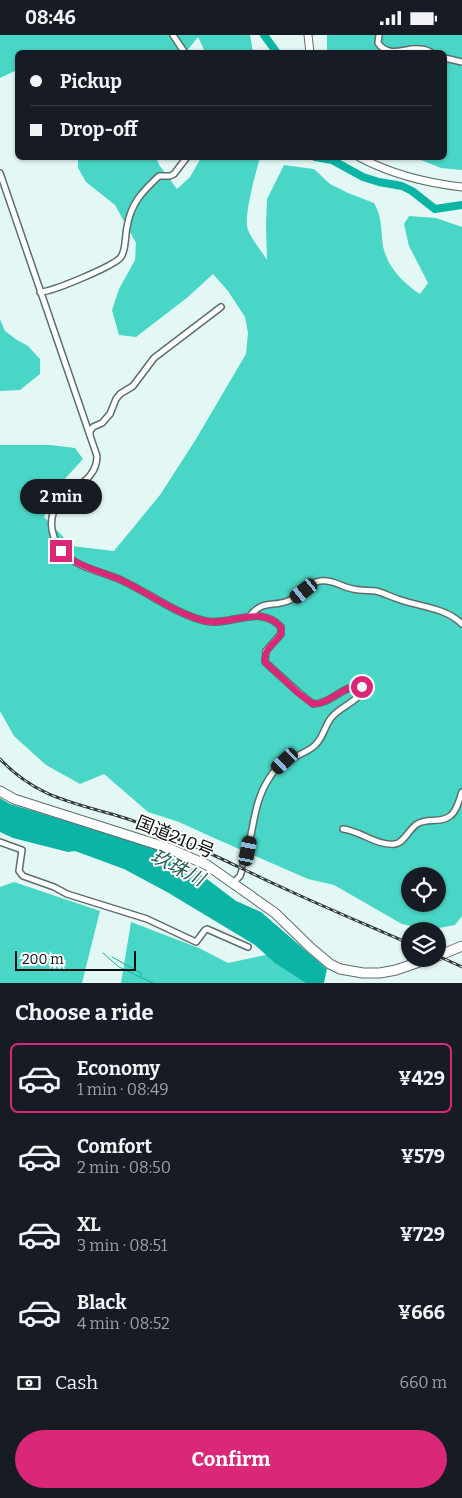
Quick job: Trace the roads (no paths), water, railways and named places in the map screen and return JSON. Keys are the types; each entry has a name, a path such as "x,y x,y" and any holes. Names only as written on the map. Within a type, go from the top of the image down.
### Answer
{"highway":[{"name":"国道210号","path":"0,791 14,799 102,826 208,865 275,913 311,948 330,964 340,969 364,973 380,973 405,967"},
{"path":"446,952 462,946"}],"main road":[{"path":"366,160 405,176 436,184 462,187"}],"street":[{"path":"173,35 182,50"},
{"path":"379,35 378,43 382,49 386,50"},
{"path":"405,50 423,50"},
{"path":"447,58 462,62"},
{"path":"40,292 46,292 78,280 120,259 134,203 159,176 174,174 185,160"},
{"path":"0,173 97,457 95,470 88,478 64,496 55,508 52,519 54,540 61,551 68,558 86,567 120,579 168,605 204,621 221,622 250,616 268,619 281,627 281,634 266,651 264,655 265,662 310,703 320,703 355,686 361,686 363,691 359,697 330,719 320,740 313,747 285,761 270,776 254,813 248,851 240,876 233,883"},
{"path":"90,436 90,431 93,427 102,423 110,414 120,394 133,386 154,358 221,307"},
{"path":"250,616 255,609 261,606 288,601 319,581 332,582 353,590 374,591 386,594 397,599 448,613 462,624"},
{"path":"344,829 350,829 375,840 396,844 416,824 423,821 440,820 450,816 456,808 462,792"},
{"path":"0,842 22,850 20,871 23,876 54,887 67,894 147,919 196,942 207,929 248,947"}],"water":[{"name":"玖珠川","path":"0,798 10,804 150,846 191,867 236,901 261,912 327,969 324,983 306,983 275,963 255,945 167,892 124,869 75,851 68,852 13,838 0,832"}],"waterway":[{"path":"264,35 275,50"},
{"path":"332,160 363,177 402,186 412,191 435,209 462,205"},
{"path":"103,953 119,967 153,983"},
{"path":"112,957 141,973 141,976"}],"railway":[{"path":"0,759 27,782 55,797 125,818 158,831 401,940"},
{"path":"446,960 462,967"}]}
